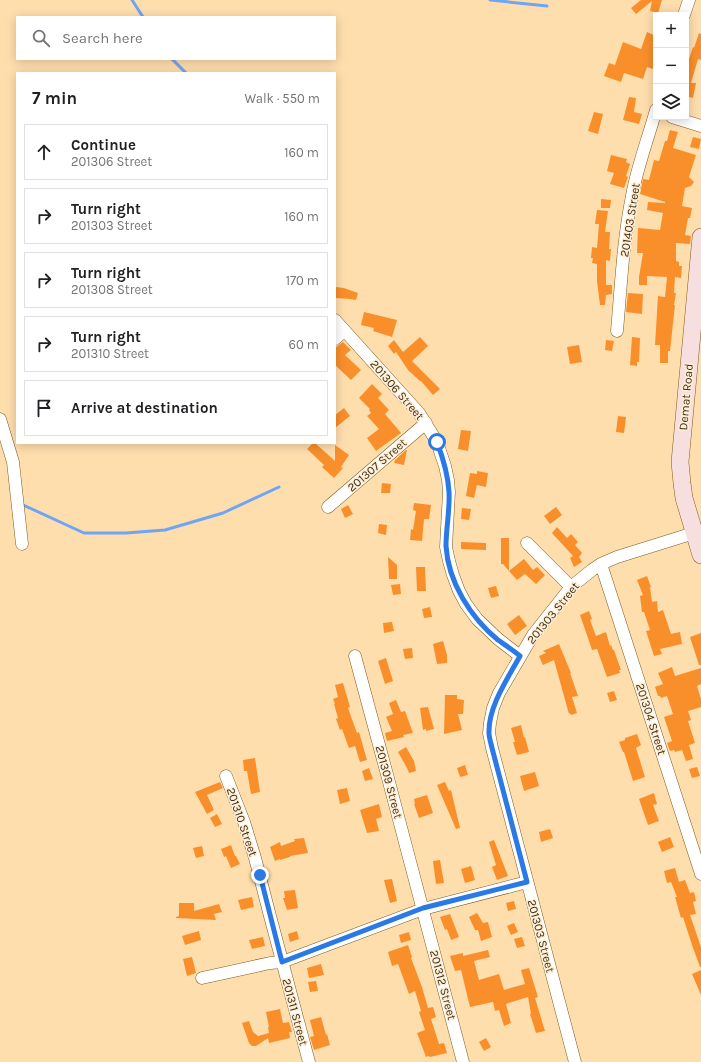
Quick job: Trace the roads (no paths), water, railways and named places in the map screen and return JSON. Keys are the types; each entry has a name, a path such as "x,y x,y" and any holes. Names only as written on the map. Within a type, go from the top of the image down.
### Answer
{"street":[{"path":"685,12 689,0"},
{"name":"201403 Street","path":"617,331 624,251 631,202 654,120"},
{"path":"682,120 701,126"},
{"name":"Demat Road","path":"701,237 680,462 684,498 701,555"},
{"name":"201306 Street","path":"336,321 419,413 437,442 447,473 449,492 446,547 452,575 466,604 477,619 498,639 520,656"},
{"path":"336,338 344,330"},
{"path":"0,419 13,462 22,544"},
{"name":"201307 Street","path":"328,507 426,423"},
{"name":"201303 Street","path":"575,1062 492,748 489,733 490,723 499,693 520,656 533,635 571,587 601,564 617,557 694,533"},
{"path":"528,543 571,587"},
{"name":"201304 Street","path":"601,564 701,874"},
{"name":"201309 Street","path":"355,656 423,908"},
{"name":"201310 Street","path":"226,776 256,858 282,962"},
{"path":"202,978 270,963 282,962 423,908 527,882"},
{"name":"201312 Street","path":"423,908 463,1062"},
{"name":"201311 Street","path":"282,962 309,1062"}],"waterway":[{"path":"132,0 142,16"},
{"path":"490,0 547,6"},
{"path":"173,60 185,72"},
{"path":"21,504 84,533 126,533 165,530 223,513 279,487"}]}
